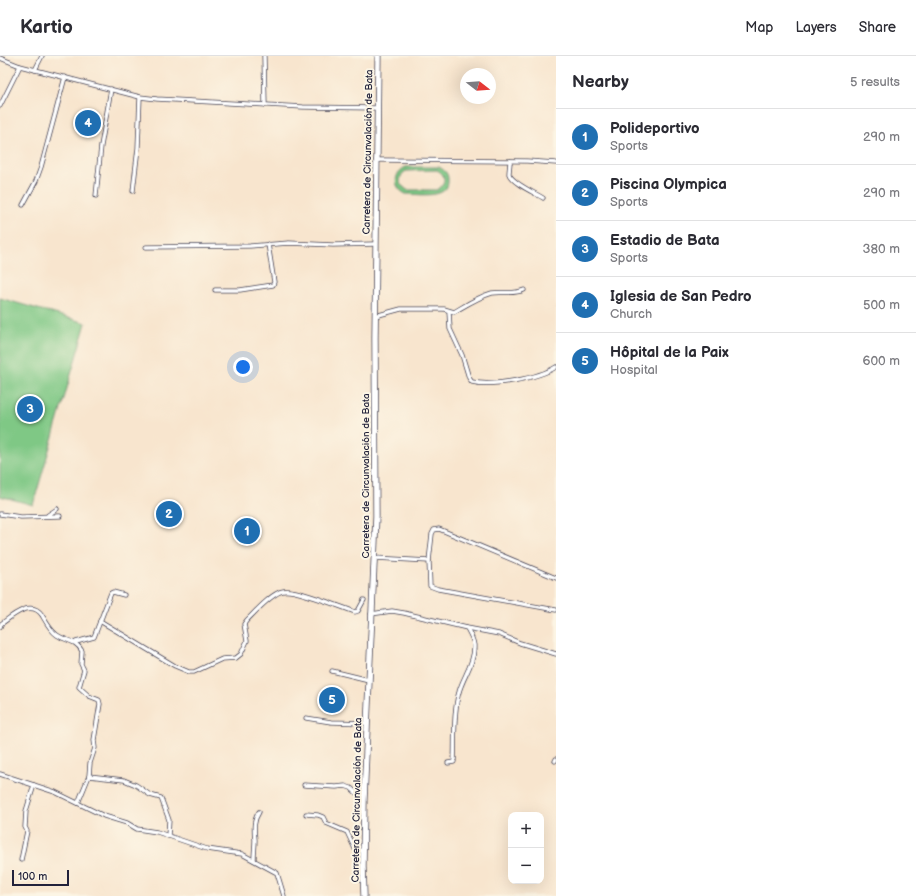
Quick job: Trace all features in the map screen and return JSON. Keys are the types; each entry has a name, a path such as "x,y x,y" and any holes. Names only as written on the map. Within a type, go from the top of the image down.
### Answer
{"main road":[{"name":"Carretera de Circunvalación de Bata","path":"364,896 364,800 371,614 375,558 375,244 378,56"}],"street":[{"path":"34,70 42,56"},
{"path":"264,56 265,105"},
{"path":"0,58 34,70 140,97 170,101 303,107 377,108"},
{"path":"0,106 20,66"},
{"path":"23,205 36,181 41,167 65,77"},
{"path":"96,196 101,146 111,89"},
{"path":"133,191 138,148 140,97"},
{"path":"376,160 510,161 556,163"},
{"path":"510,161 509,172 511,177 519,184 542,198"},
{"path":"146,247 250,246 289,243 333,245 375,244"},
{"path":"215,290 240,290 273,285 274,282 268,244"},
{"path":"375,316 401,310 442,309 454,312 473,301 493,293 513,293 524,290"},
{"path":"448,311 450,329 462,355 469,378 472,382 502,383 519,380 550,372 556,367"},
{"path":"47,516 57,509"},
{"path":"0,514 32,517 60,516"},
{"path":"556,578 439,529 434,530 432,534 429,561 430,586 438,589 556,610"},
{"path":"375,558 429,561"},
{"path":"100,621 175,666 189,672 194,672 222,659 239,657 243,651 246,641 244,624 275,595 283,591 300,593 355,612 358,611 364,600"},
{"path":"0,619 1,625 23,609 34,609 38,611 56,634 76,642 93,638 111,593 113,592 124,595"},
{"path":"371,614 392,611 404,613 499,634 520,643 556,654"},
{"path":"448,763 454,762 456,707 459,691 474,652 473,641 467,628"},
{"path":"76,642 83,653 81,664 84,670 79,688 100,702 94,740 95,748 90,763 89,776 78,803"},
{"path":"332,671 369,680"},
{"path":"306,718 331,722 367,723"},
{"path":"0,774 56,792 104,816 127,823 137,829 157,832 207,850 242,854 277,873 284,896"},
{"path":"89,776 124,780 136,785 150,795 160,798 169,820 168,836"},
{"path":"21,860 27,831 24,826 26,812 34,785"},
{"path":"304,785 336,788 345,786 350,788 364,800"},
{"path":"254,860 255,839 253,828 255,817 259,812"},
{"path":"306,814 323,817 326,823 346,832 349,835 355,849 363,851"}],"green space":[{"path":"406,167 439,167 447,175 447,186 439,193 426,195 406,194 399,188 396,180 402,170","holes":["437,170 444,177 444,183 437,190 407,190 400,184 401,176 406,171"]},
{"path":"0,298 86,323 33,505 0,496"}],"place":[{"name":"Iglesia de San Pedro","path":"88,123"},
{"name":"Estadio de Bata","path":"30,409"},
{"name":"Piscina Olympica","path":"169,514"},
{"name":"Polideportivo","path":"247,531"},
{"name":"Hôpital de la Paix","path":"332,700"}]}
